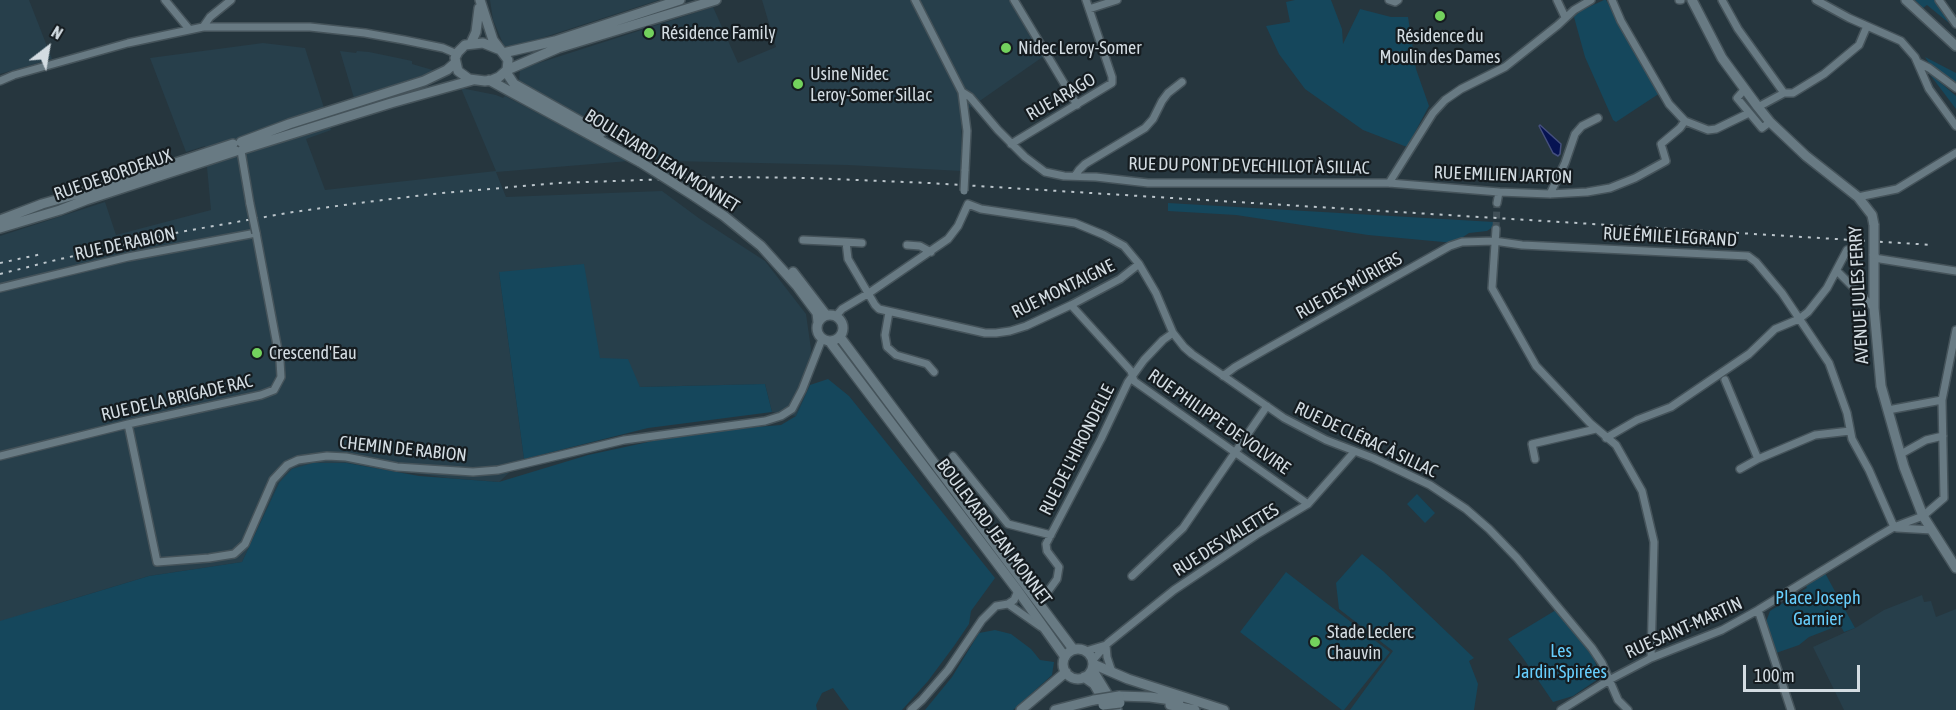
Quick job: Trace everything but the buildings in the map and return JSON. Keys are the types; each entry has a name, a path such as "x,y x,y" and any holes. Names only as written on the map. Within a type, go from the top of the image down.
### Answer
{"main road":[{"path":"471,44 479,21 480,0 493,40 508,60 506,71 514,84 697,194 765,241 831,316 841,320 843,332 831,339"},
{"path":"681,0 555,41 500,51 483,43 465,45 456,58 461,74 473,80 489,80 558,48 716,0"},
{"name":"AVENUE JULES FERRY","path":"1692,0 1712,40 1754,110 1806,156 1858,197 1872,215 1874,308 1881,386 1901,454 1923,516 1956,568"},
{"path":"1906,0 1956,46"},
{"name":"RUE DE BORDEAUX","path":"239,147 289,124 424,81 447,70 456,58"},
{"name":"RUE DE BORDEAUX","path":"0,220 75,199 239,147 473,80"},
{"name":"BOULEVARD JEAN MONNET","path":"489,80 645,162"},
{"name":"BOULEVARD JEAN MONNET","path":"697,194 761,246 797,286 817,313 818,322"},
{"name":"RUE DE BORDEAUX","path":"0,228 52,213 75,199"},
{"path":"831,316 818,322 817,331 831,339 1073,650"},
{"name":"BOULEVARD JEAN MONNET","path":"831,339 1065,657"},
{"path":"1109,710 1094,684 1084,677 1072,678 1066,672 1063,663 1065,657 1073,650 1086,651 1118,703"},
{"path":"1093,664 1175,695 1224,710"},
{"path":"1084,677 1093,664"},
{"path":"1021,710 1066,672"},
{"path":"1118,703 1150,697 1182,701 1216,710"},
{"path":"1074,710 1096,703"},
{"path":"1055,710 1096,703 1156,703 1195,710"}],"street":[{"path":"165,0 189,29"},
{"path":"203,27 210,17 231,0"},
{"path":"831,316 931,252 955,232 968,204 964,199 967,132 962,92 915,0"},
{"path":"1014,0 1077,105"},
{"name":"RUE ARAGO","path":"1011,144 1110,85 1112,81 1086,0"},
{"path":"1089,9 1117,0"},
{"path":"1389,0 1395,2 1398,0"},
{"path":"1557,0 1565,17"},
{"path":"1389,183 1433,113 1445,99 1504,67 1546,36 1565,17 1591,0"},
{"path":"1612,0 1621,21 1669,104 1685,121 1708,130 1716,129 1784,93 1793,93 1824,74 1853,52 1859,45 1867,26"},
{"path":"1722,0 1738,29 1784,93"},
{"path":"1816,0 1901,41 1919,63 1929,89 1956,126"},
{"path":"1939,0 1956,24"},
{"path":"0,81 128,43 203,27 310,27 365,33 443,48 456,58"},
{"path":"1919,63 1956,88"},
{"path":"1076,177 1078,170 1085,164 1145,129 1168,93 1182,82"},
{"name":"RUE DU PONT DE VECHILLOT À SILLAC","path":"962,92 970,97 1011,144 1040,170 1053,174 1148,183 1389,183"},
{"path":"1550,194 1565,163 1575,134 1582,126 1598,118"},
{"name":"RUE EMILIEN JARTON","path":"1389,183 1550,194 1610,188 1635,178 1666,161 1660,144 1685,121"},
{"path":"239,147 256,233"},
{"path":"1858,197 1897,189 1956,153"},
{"path":"1497,203 1499,192"},
{"name":"RUE DE CLÉRAC À SILLAC","path":"968,204 981,209 1075,223 1119,243 1139,264 1156,292 1173,333 1184,347 1294,424 1430,484 1466,509 1517,558 1592,648 1602,663 1618,700 1628,710"},
{"path":"1496,229 1492,288 1536,366 1596,429 1616,445 1642,491 1654,542 1651,658"},
{"name":"RUE DE RABION","path":"0,288 128,257 256,233"},
{"name":"RUE DE LA BRIGADE RAC","path":"0,456 128,424 261,395 274,390 281,377 280,361 256,233"},
{"path":"803,240 862,243"},
{"name":"RUE DES MÛRIERS","path":"1224,376 1270,347 1450,246 1473,240 1494,242"},
{"path":"846,242 848,259 877,308 890,312 885,335 887,347 896,355 927,364 934,372"},
{"name":"RUE ÉMILE LEGRAND","path":"1494,242 1748,256 1774,284 1829,363 1847,413 1850,431 1894,527"},
{"path":"907,245 920,246 931,252"},
{"path":"1606,438 1637,420 1671,407 1749,354 1775,329 1799,319 1814,306 1837,271 1846,250"},
{"path":"1874,256 1956,271"},
{"name":"RUE MONTAIGNE","path":"890,312 996,333 1010,331 1071,305 1120,279 1139,264"},
{"path":"1837,271 1874,308"},
{"name":"RUE PHILIPPE DE VOLVIRE","path":"1071,305 1131,370 1134,381 1308,504"},
{"name":"RUE SAINT-MARTIN","path":"1561,710 1608,680 1651,658 1722,630 1894,527 1923,516 1944,498 1942,400 1956,330"},
{"name":"RUE DE L'HIRONDELLE","path":"1049,590 1057,579 1059,567 1047,551 1046,544 1132,375 1163,340 1173,333"},
{"name":"CHEMIN DE RABION","path":"128,424 157,562 208,558 234,554 245,544 273,480 287,465 298,460 327,456 346,457 397,467 473,472 498,470 624,440 765,421 781,416 792,409 831,339"},
{"path":"1725,380 1758,459"},
{"path":"1888,410 1942,400"},
{"path":"1132,576 1183,528 1267,406"},
{"path":"1535,459 1532,444 1596,429"},
{"path":"1740,469 1809,437 1850,431"},
{"path":"1901,454 1926,440 1943,436"},
{"name":"RUE DES VALETTES","path":"1093,664 1106,645 1174,590 1256,535 1308,504 1354,452"},
{"path":"953,456 1008,524 1051,535"},
{"path":"1894,527 1908,530 1932,530"},
{"path":"911,710 948,670 982,620 996,606 1008,604 1014,600 1018,591"},
{"path":"1008,604 1048,632"},
{"path":"1758,610 1791,710"},
{"path":"1106,645 1107,657 1113,672"},
{"name":"RUE DES VALETTES","path":"1086,651 1106,645"}],"shaded area":[{"path":"0,0 29,0 52,59 0,74"},
{"path":"490,0 659,0 511,48 504,46 493,20"},
{"path":"762,0 1010,0 1044,56 961,114 962,171 848,165 662,162 519,82 520,69 713,7 738,63 776,47"},
{"path":"263,43 305,48 331,130 306,139 325,190 496,171 461,88 503,98 505,96 629,161 496,172 506,197 662,191 765,261 806,314 811,349 810,385 796,416 772,412 765,384 640,387 600,358 499,272 524,459 499,482 448,478 347,463 279,483 242,562 149,576 56,604 0,626 0,236 105,202 116,235 211,210 205,146 186,152 150,58"},
{"path":"340,51 369,52 398,58 436,71 354,98"},
{"path":"1540,125 1561,144 1558,156 1553,153"},
{"path":"1922,595 1924,602 1931,601 1936,617 1956,609 1956,710 1844,710 1813,647 1857,627 1884,610"}],"green space":[{"path":"1331,0 1342,29 1343,44 1360,9 1391,17 1408,17 1416,69 1429,106 1407,147 1363,130 1305,89 1279,54 1266,26 1290,22 1286,2"},
{"path":"1604,0 1660,93 1616,122 1613,120 1585,57 1574,17 1580,11"},
{"path":"1915,0 1935,0 1949,23 1927,5 1923,8"},
{"path":"1925,57 1956,73 1956,84 1929,63"},
{"path":"1928,72 1956,96 1956,109"},
{"path":"1168,203 1494,222 1493,227 1487,231 1469,233 1454,243 1368,235 1236,215 1168,211"},
{"path":"584,264 600,358 628,359 640,387 765,384 772,412 648,428 524,459 499,272"},
{"path":"828,379 849,396 995,578 971,611 969,624 954,646 928,681 902,710 849,710 833,688 822,693 816,705 817,710 0,710 0,621 149,576 242,562 279,483 292,469 313,463 347,463 419,476 499,482 588,455 662,439 722,430 781,425 796,416 810,385"},
{"path":"1417,494 1435,513 1425,523 1407,504"},
{"path":"1362,554 1383,571 1474,658 1469,661 1478,684 1474,710 1350,710 1393,651 1339,609 1336,583"},
{"name":"Stade Leclerc Chauvin","path":"1286,572 1390,652 1344,710 1240,632"},
{"name":"Place Joseph Garnier","path":"1825,573 1855,628 1844,632 1840,625 1809,637 1799,645 1776,653 1766,622 1770,611 1807,588 1805,584"},
{"name":"Les Jardin'Spirées","path":"1556,610 1593,657 1601,677 1573,696 1553,702 1508,639"},
{"path":"995,630 1011,634 1031,649 1040,660 1054,662 1052,675 1013,710 925,710 952,677 979,633"}],"tunnel":[{"path":"1496,229 1497,203"}],"railway":[{"path":"0,274 180,232 359,203 558,183 727,177 929,183 1933,245"},
{"path":"0,263 42,254"}],"place":[{"name":"Résidence du Moulin des Dames","path":"1440,16"},
{"name":"Résidence Family","path":"649,33"},
{"name":"Nidec Leroy-Somer","path":"1006,48"},
{"name":"Usine Nidec Leroy-Somer Sillac","path":"798,84"},
{"name":"Crescend'Eau","path":"257,353"},
{"name":"Stade Leclerc Chauvin","path":"1315,642"}]}
